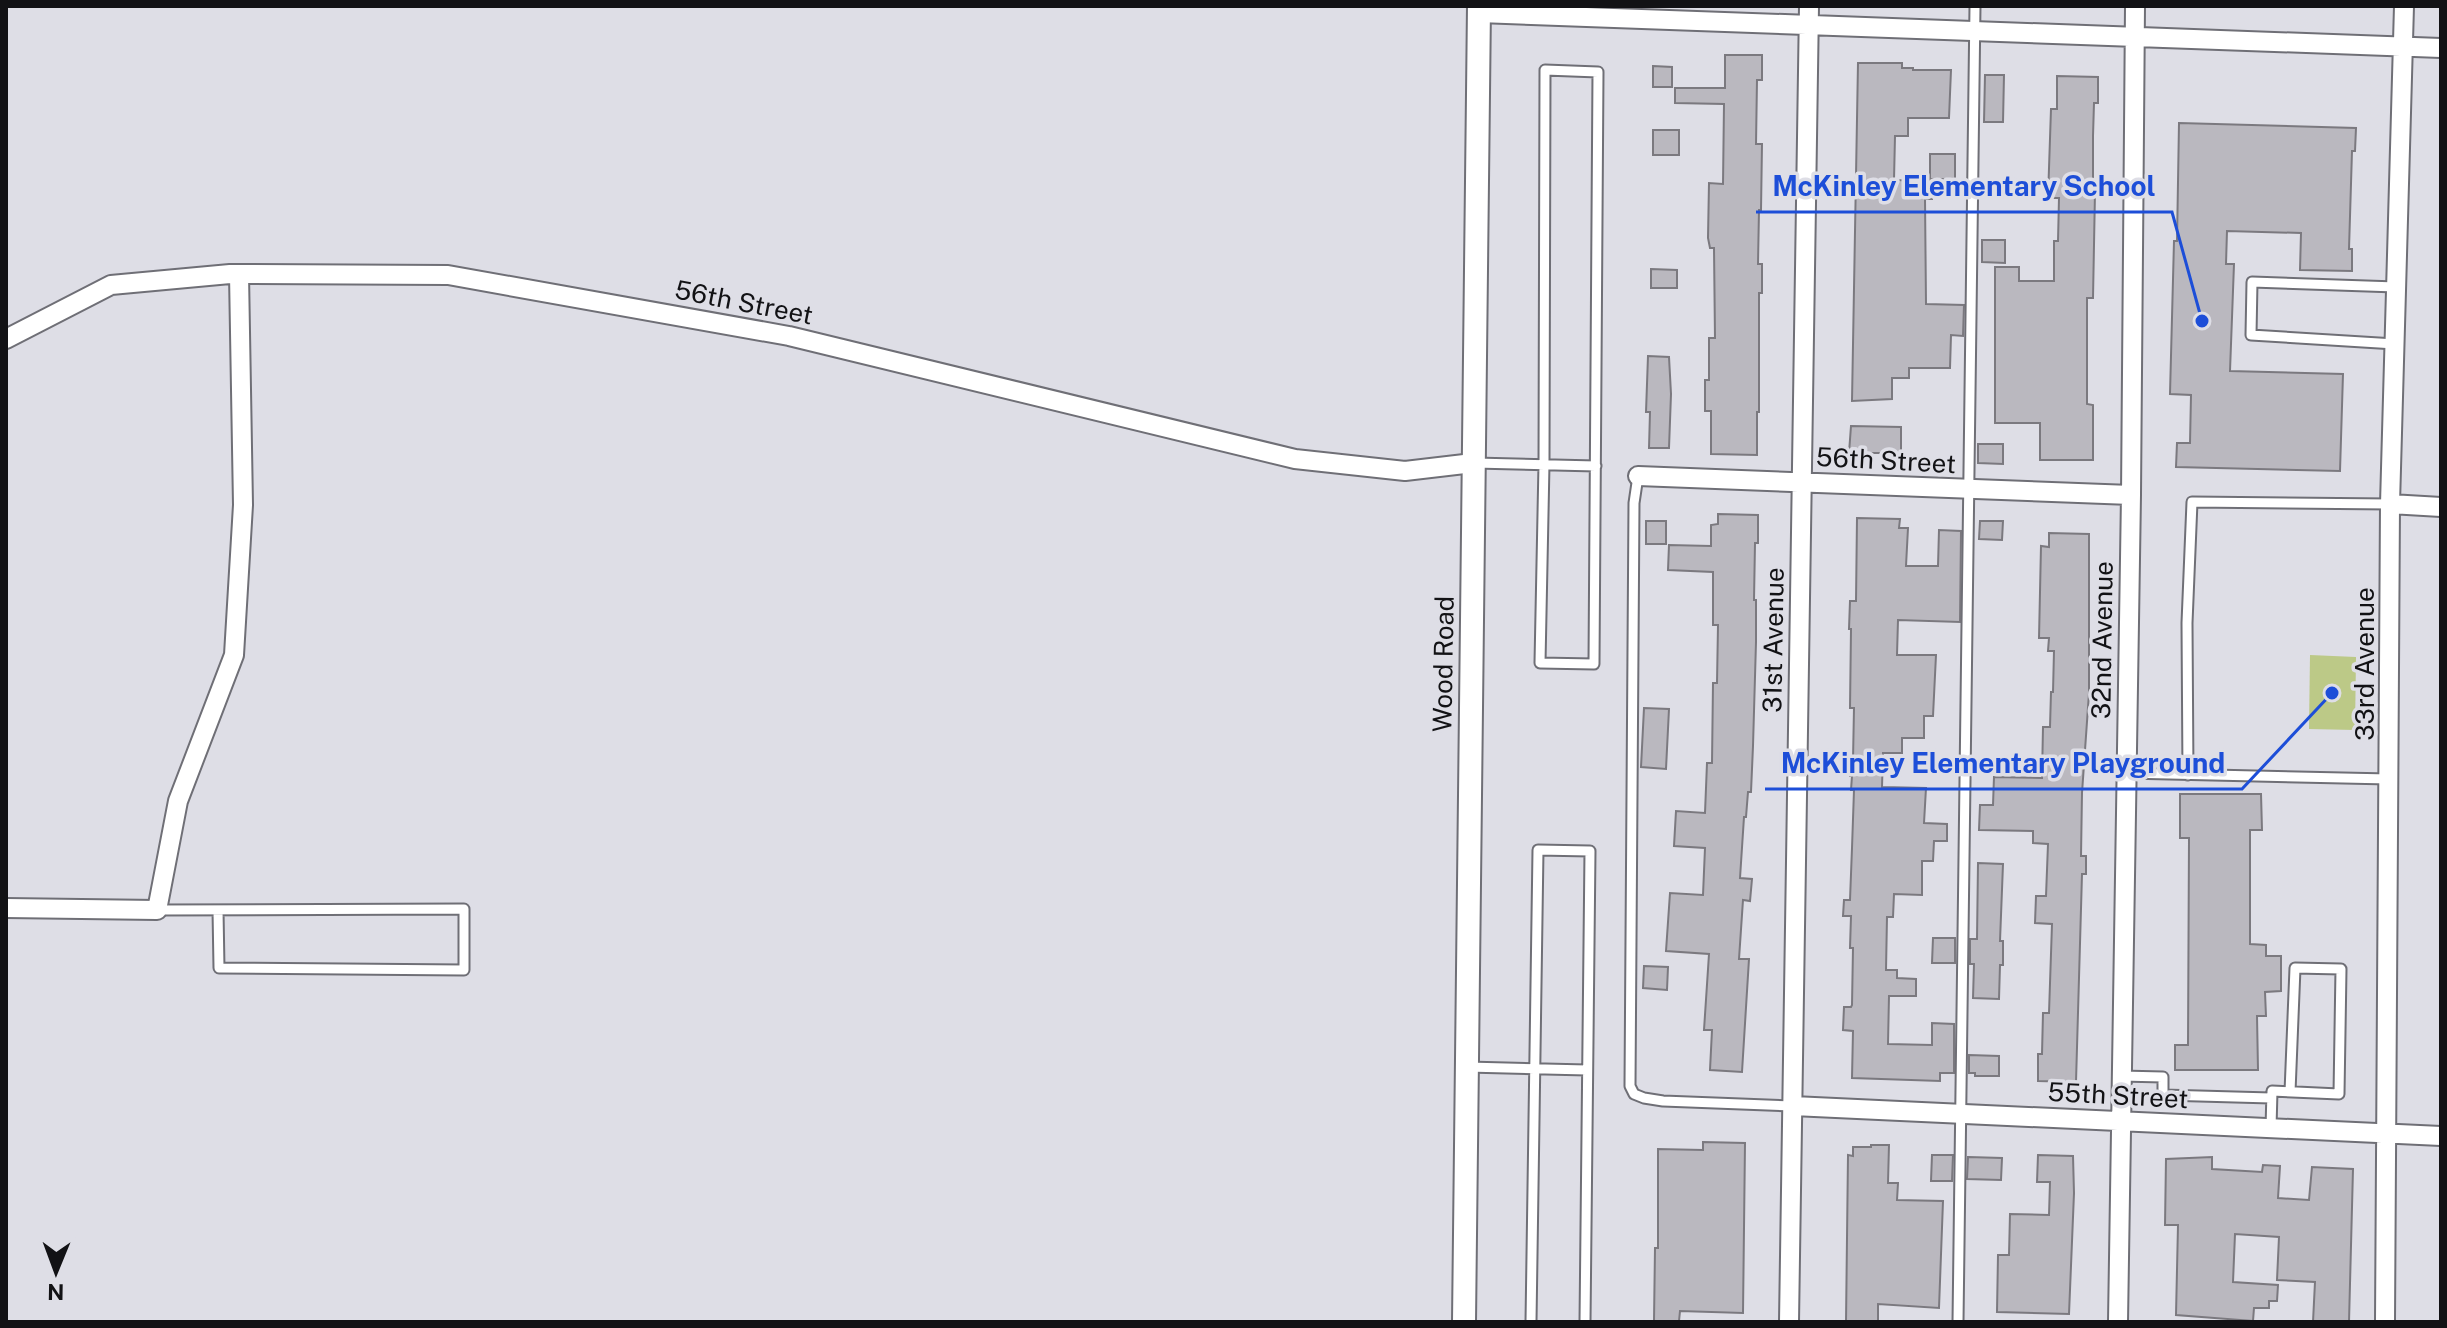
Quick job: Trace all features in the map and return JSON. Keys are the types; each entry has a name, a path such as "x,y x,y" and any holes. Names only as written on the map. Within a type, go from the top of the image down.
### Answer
{"street":[{"name":"31st Avenue","path":"1789,1322 1809,6"},
{"name":"32nd Avenue","path":"2118,1322 2135,6"},
{"name":"33rd Avenue","path":"2385,1322 2390,504 2404,6"},
{"path":"1479,10 1975,32 2441,48"},
{"name":"Wood Road","path":"1464,1322 1479,10"},
{"path":"6,908 157,910 178,801 234,655 243,505 239,274"},
{"name":"56th Street","path":"6,339 111,285 239,274 448,275 789,336 1295,459 1405,471 1473,463"},
{"name":"56th Street","path":"1638,476 2131,495"},
{"path":"2390,504 2441,507"},
{"name":"55th Street","path":"1793,1106 2441,1136"}],"lane":[{"path":"1958,1322 1975,6"},
{"path":"1545,70 1598,72 1596,466 1594,664 1540,663 1545,70"},
{"path":"2395,344 2251,335 2252,282 2396,287"},
{"path":"1473,463 1596,466"},
{"path":"1638,476 1634,503 1630,1086 1634,1094 1663,1101 1793,1106"},
{"path":"2188,775 2187,623 2192,502 2390,504"},
{"path":"2126,773 2389,779"},
{"path":"1531,1322 1538,850 1590,851 1585,1322"},
{"path":"157,910 464,909 464,970 219,968 218,910"},
{"path":"2271,1128 2272,1091 2290,1092 2339,1094 2341,969 2295,968 2290,1092"},
{"path":"1467,1067 1587,1070"},
{"path":"2121,1076 2163,1077 2163,1095 2271,1098"}],"green space":[{"path":"2310,655 2356,657 2355,730 2309,729"}],"building":[{"path":"1725,55 1762,55 1762,80 1757,80 1756,144 1762,144 1757,455 1711,454 1711,411 1705,411 1709,338 1715,338 1714,248 1710,248 1708,238 1709,183 1723,184 1724,104 1675,103 1675,88 1725,88"},
{"path":"1858,63 1902,63 1902,68 1913,70 1951,70 1949,118 1908,118 1908,136 1895,136 1894,180 1932,181 1932,199 1925,199 1926,304 1964,305 1963,336 1951,335 1950,368 1909,368 1909,378 1892,378 1892,399 1852,401"},
{"path":"1653,66 1672,67 1672,87 1653,87"},
{"path":"1985,75 2004,75 2003,122 1984,122"},
{"path":"2057,76 2098,77 2093,136 2093,298 2087,298 2087,404 2093,405 2093,460 2040,460 2040,423 1995,423 1995,267 2019,267 2019,281 2054,281 2054,241 2058,241 2059,198 2048,198 2051,109 2057,109"},
{"path":"2179,123 2356,128 2355,151 2352,151 2349,249 2352,249 2352,271 2300,270 2301,233 2227,231 2226,264 2234,264 2230,371 2343,374 2340,471 2176,467 2177,443 2190,443 2191,395 2170,394"},
{"path":"1653,130 1679,130 1679,155 1653,155"},
{"path":"1930,154 1955,154 1955,179 1930,179"},
{"path":"1982,240 2005,240 2005,263 1982,262"},
{"path":"1651,269 1677,270 1677,288 1651,288"},
{"path":"1648,356 1669,357 1669,448 1649,448 1650,412 1646,412"},
{"path":"1851,426 1901,427 1901,453 1849,453"},
{"path":"1978,444 2003,444 2003,464 1978,463"},
{"path":"1718,514 1758,515 1751,792 1748,792 1744,817 1740,878 1752,879 1750,901 1743,900 1739,959 1749,959 1742,1072 1710,1070 1712,1030 1704,1030 1709,954 1666,951 1670,893 1703,895 1705,848 1674,846 1676,811 1705,813 1707,763 1712,763 1713,683 1717,683 1718,625 1713,625 1713,572 1668,570 1669,545 1711,546 1711,525 1718,524"},
{"path":"1857,518 1900,519 1899,528 1908,528 1906,566 1938,566 1939,530 1961,531 1960,622 1898,620 1897,655 1936,655 1933,716 1924,716 1924,738 1902,738 1902,753 1883,753 1882,787 1926,788 1924,823 1947,824 1947,841 1934,841 1933,861 1922,861 1922,895 1894,894 1893,917 1887,917 1886,970 1897,970 1897,978 1916,979 1916,996 1889,996 1888,1044 1932,1045 1932,1023 1954,1024 1954,1073 1940,1073 1940,1081 1852,1078 1853,1031 1843,1030 1844,1007 1852,1005 1851,916 1843,916 1844,900 1850,900 1852,848 1854,790 1851,790 1850,760 1853,760 1854,708 1850,708 1849,629 1850,601 1856,601"},
{"path":"1646,521 1666,521 1666,544 1646,544"},
{"path":"1980,521 2003,521 2002,540 1979,539"},
{"path":"2049,533 2089,534 2089,693 2081,856 2086,856 2086,874 2082,874 2076,1082 2038,1081 2043,1013 2049,1013 2052,924 2035,923 2036,896 2046,896 2048,844 2033,843 2033,831 1979,830 1980,805 1993,805 1994,777 2042,778 2043,727 2050,727 2053,692 2054,651 2048,651 2049,638 2039,638 2041,546 2049,547"},
{"path":"1644,708 1669,709 1666,769 1641,767"},
{"path":"2180,794 2261,794 2262,830 2250,830 2250,944 2266,945 2266,956 2281,956 2281,991 2265,992 2266,1016 2257,1016 2258,1070 2175,1070 2175,1045 2188,1045 2189,838 2180,838"},
{"path":"1978,863 2003,864 2000,941 2003,941 2003,965 2000,965 1999,999 1973,998 1974,964 1970,964 1970,939 1977,939"},
{"path":"1933,938 1955,938 1955,963 1932,963"},
{"path":"1644,966 1668,967 1667,990 1643,988"},
{"path":"1969,1055 1999,1056 1999,1076 1969,1073"},
{"path":"1703,1142 1745,1143 1743,1313 1680,1311 1679,1321 1654,1321 1658,1149 1703,1150"},
{"path":"1889,1145 1888,1183 1898,1183 1897,1200 1943,1201 1939,1308 1878,1304 1878,1322 1846,1322 1848,1155 1853,1156 1853,1147"},
{"path":"1932,1155 1953,1155 1952,1181 1931,1181"},
{"path":"2038,1155 2073,1156 2069,1314 1997,1312 1998,1255 2009,1255 2010,1214 2049,1215 2050,1182 2037,1182"},
{"path":"1968,1157 2002,1158 2001,1180 1967,1179"},
{"path":"2212,1157 2212,1169 2262,1172 2263,1165 2280,1166 2278,1198 2309,1200 2312,1167 2353,1169 2349,1322 2313,1322 2315,1282 2277,1280 2279,1237 2235,1234 2233,1282 2278,1285 2277,1301 2269,1301 2269,1308 2254,1308 2253,1321 2176,1315 2178,1225 2165,1225 2166,1159"}],"place":[{"name":"McKinley Elementary School","path":"2202,321"},
{"name":"McKinley Elementary Playground","path":"2332,693"}]}
